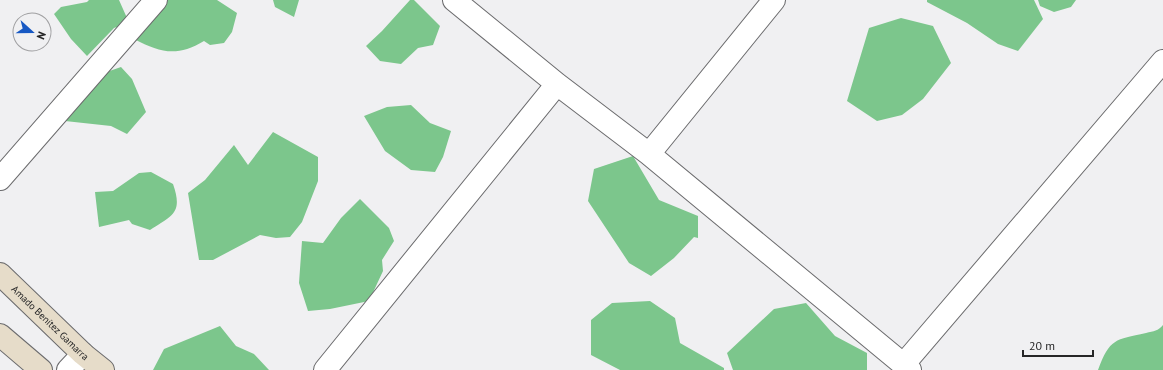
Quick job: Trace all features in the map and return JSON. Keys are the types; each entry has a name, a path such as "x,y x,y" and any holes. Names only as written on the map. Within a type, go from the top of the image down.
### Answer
{"main road":[{"name":"Amado Benítez Gamarra","path":"0,274 83,354 103,370"},
{"path":"0,335 41,370"}],"street":[{"path":"0,179 156,0"},
{"path":"454,0 557,84 649,154 906,367 1163,61"},
{"path":"649,154 774,0"},
{"path":"325,370 557,84"},
{"path":"68,370 83,354"}],"green space":[{"path":"89,0 119,0 127,18 123,25 114,28 87,56 71,39 54,14 61,7 87,2"},
{"path":"165,0 217,0 237,13 232,32 224,43 210,45 204,41 194,46 177,51 161,50 134,39"},
{"path":"273,0 299,0 294,17 275,7"},
{"path":"410,0 414,0 440,26 433,45 418,48 401,64 380,61 366,46"},
{"path":"927,0 1034,0 1043,19 1018,51 998,44 967,23 927,2"},
{"path":"1038,0 1076,0 1071,7 1054,12 1040,6"},
{"path":"901,18 933,26 951,63 923,99 902,115 877,121 847,101 869,28"},
{"path":"121,67 132,79 146,112 127,134 111,126 65,121 101,74"},
{"path":"411,105 430,123 451,131 443,157 435,172 411,170 385,151 364,116 387,107"},
{"path":"273,132 318,157 318,181 302,222 290,237 276,238 260,235 213,260 199,260 188,193 205,180 234,145 248,165"},
{"path":"633,156 659,200 698,216 698,238 694,237 674,258 651,276 629,263 588,201 594,169"},
{"path":"151,172 173,184 177,201 174,212 165,221 150,230 132,224 129,220 99,227 95,192 113,191 139,173"},
{"path":"360,199 389,228 394,241 382,260 383,271 369,301 330,309 308,311 299,283 302,241 323,243 341,218"},
{"path":"650,301 675,318 680,343 724,368 724,370 620,370 591,355 591,320 612,303"},
{"path":"806,303 835,336 867,353 867,370 733,370 727,353 774,309"},
{"path":"1163,325 1163,370 1098,370 1106,352 1115,342 1120,339 1156,330"},
{"path":"220,326 236,346 254,354 269,370 153,370 164,349"}]}
